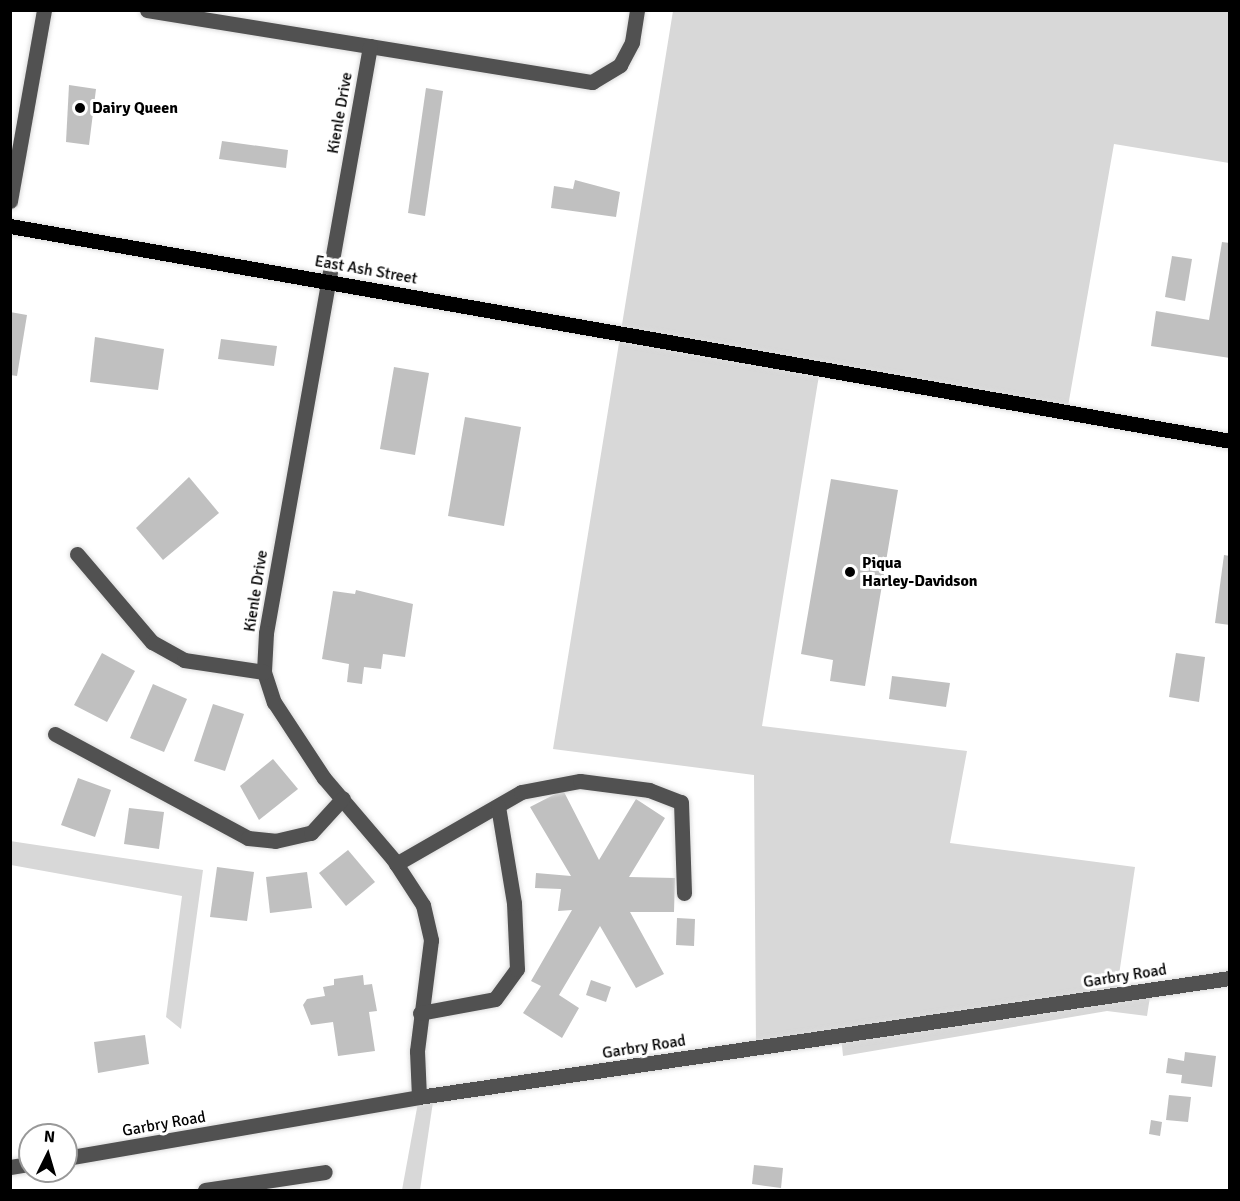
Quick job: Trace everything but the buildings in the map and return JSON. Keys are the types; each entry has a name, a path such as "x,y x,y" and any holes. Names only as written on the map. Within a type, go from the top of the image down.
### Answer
{"main road":[{"name":"East Ash Street","path":"10,225 1230,441"}],"street":[{"path":"10,201 44,10"},
{"path":"147,10 592,82 620,65 632,42 637,10"},
{"name":"Kienle Drive","path":"370,46 266,633 264,672 274,702 343,798 396,864 423,905 431,939 420,1013 419,1097"},
{"path":"77,554 152,642 184,660 264,672"},
{"path":"55,734 248,838 275,841 311,833 343,798"},
{"path":"396,864 521,792 580,781 649,790 681,802 684,893"},
{"path":"420,1013 495,999 517,969 514,903 498,806"},
{"name":"Garbry Road","path":"78,1156 419,1097 1230,978"},
{"path":"205,1191 237,1188 325,1172"}],"shaded area":[{"path":"673,11 1229,11 1229,163 1114,144 1067,412 820,369 762,726 967,751 950,843 1135,867 1116,995 1151,990 1147,1016 1107,1011 843,1056 841,1036 756,1048 754,775 553,749"},
{"path":"10,841 203,870 181,1029 166,1017 182,896 11,865"},
{"path":"434,1095 420,1190 402,1190 419,1097"}],"place":[{"name":"Dairy Queen","path":"80,108"},
{"name":"Piqua Harley-Davidson","path":"850,572"}]}
